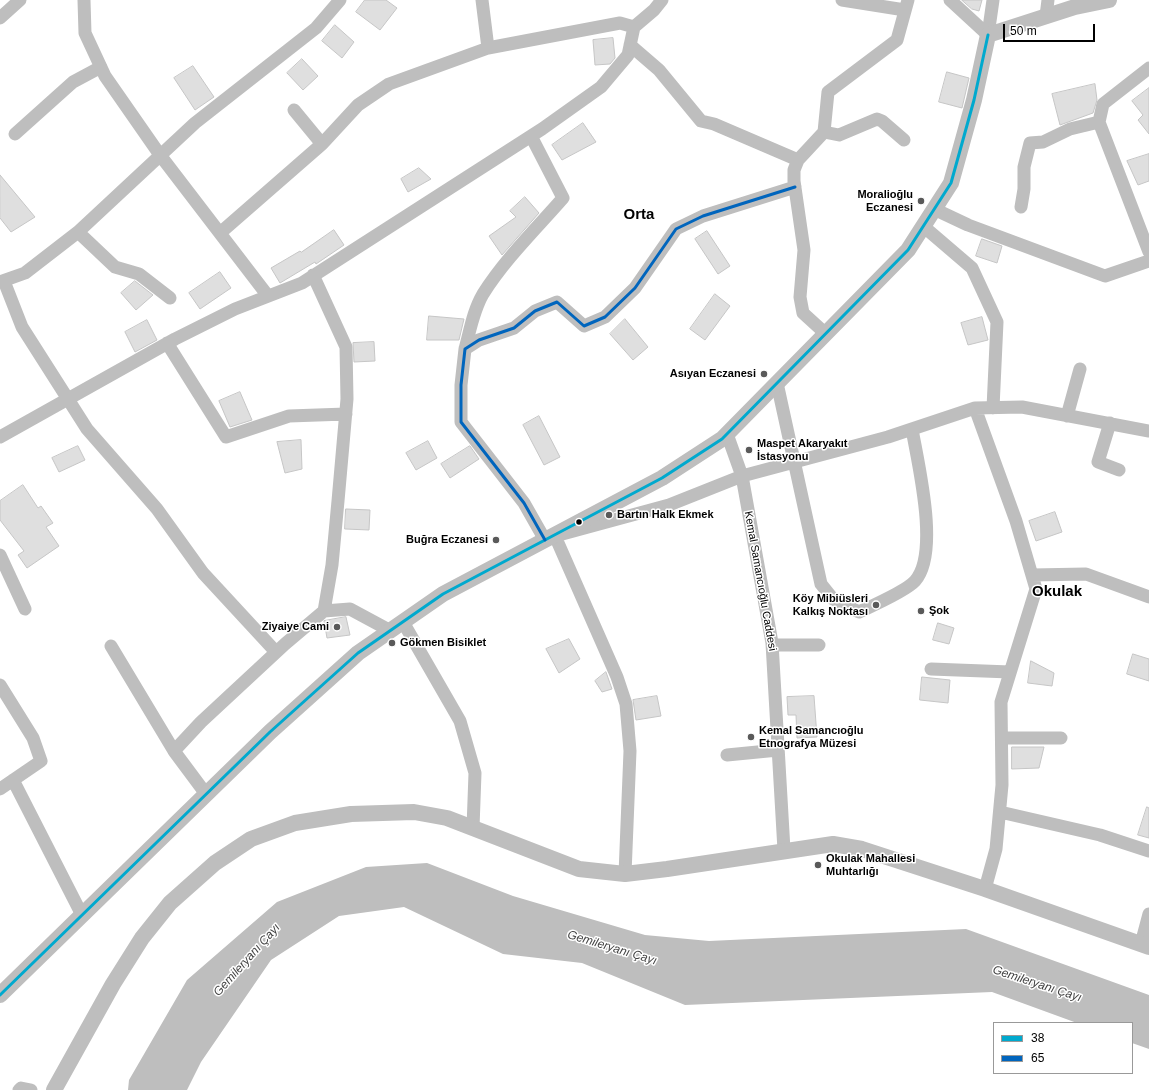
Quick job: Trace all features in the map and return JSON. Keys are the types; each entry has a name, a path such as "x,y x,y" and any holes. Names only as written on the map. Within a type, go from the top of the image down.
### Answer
{"main road":[{"path":"0,995 270,732 358,653 443,594 662,478 728,434 908,250 924,226 951,183 974,100 988,35 1091,2 1109,0"},
{"path":"54,1090 113,984 142,938 170,903 215,863 251,839 295,823 351,814 414,812 447,818 579,869 625,874 833,844 862,849 1145,946"}],"street":[{"path":"0,18 20,0"},
{"path":"84,0 85,33 105,76 160,155 268,296"},
{"path":"276,652 203,573 157,509 87,429 67,400 22,327 2,282 25,273 78,232 195,123 316,28 340,0"},
{"path":"482,0 488,48"},
{"path":"0,437 168,343 235,309 302,282 531,136 601,87 628,55 634,27 654,10 662,0"},
{"path":"826,334 803,313 800,297 804,250 794,170 798,160 824,132 828,92 897,40 907,5 842,0"},
{"path":"950,0 988,35"},
{"path":"988,35 993,0"},
{"path":"1046,16 1048,0"},
{"path":"220,232 322,144 358,105 389,84 488,48 620,23 634,27"},
{"path":"630,45 659,70 701,121 714,124 798,160"},
{"path":"15,134 73,82 101,67"},
{"path":"1149,68 1103,104 1099,122 1149,252"},
{"path":"294,110 322,144"},
{"path":"824,132 839,135 877,119 882,121 904,140"},
{"path":"1021,208 1024,167 1030,143 1042,142 1070,130 1099,122"},
{"path":"531,136 563,198 503,267 483,295 475,311 465,349 461,385 461,422 550,538 617,677 626,704 630,751 625,874"},
{"path":"465,349 478,340 514,328 535,311 557,302 584,326 605,317 636,288 676,229 704,216 795,187"},
{"path":"934,209 968,225 1105,276 1149,261"},
{"path":"924,226 972,268 997,322 993,408"},
{"path":"78,232 115,268 139,274 170,298"},
{"path":"313,275 346,347 346,414 333,558 324,611"},
{"path":"168,343 226,437 289,416 346,414"},
{"path":"1068,416 1080,369"},
{"path":"777,383 821,584 834,599 859,612 879,603 915,582 923,568 926,552 924,497 912,429"},
{"path":"550,538 669,505 742,476 912,429 975,408 1022,407 1149,429"},
{"path":"975,408 1016,521 1036,589 1001,702 1002,785 1000,812 996,849 985,890"},
{"path":"1110,423 1098,462 1119,470"},
{"name":"Kemal Samancıoğlu Caddesi","path":"728,434 742,476 772,645 784,850"},
{"path":"0,555 25,609"},
{"path":"1032,575 1086,574 1149,597"},
{"path":"174,751 201,722 276,652 324,611 350,609 396,626 460,721 476,772 473,828"},
{"path":"772,645 819,645"},
{"path":"111,646 174,751 206,794"},
{"path":"931,669 1010,672"},
{"path":"0,685 33,738 41,761 0,789"},
{"path":"1002,738 1061,738"},
{"path":"727,755 778,750"},
{"path":"13,780 82,915"},
{"path":"1000,812 1100,835 1149,851"},
{"path":"1145,946 1149,914"},
{"path":"19,1090 21,1088 31,1090"}],"water":[{"name":"Gemileryanı Çayı","path":"427,863 513,896 645,935 709,941 966,929 1149,995 1149,1049 1133,1043 1133,1022 1074,1022 992,992 685,1005 582,963 503,954 404,907 339,916 271,960 201,1062 187,1090 128,1090 129,1080 187,980 277,902 366,867"}],"building":[{"path":"365,0 386,0 397,8 380,30 356,12"},
{"path":"962,0 982,0 979,11 972,9"},
{"path":"335,25 354,42 342,58 322,41"},
{"path":"613,38 615,58 610,64 595,65 593,40"},
{"path":"302,59 318,76 303,90 287,73"},
{"path":"193,66 214,97 195,110 174,78"},
{"path":"947,72 969,78 962,108 939,102"},
{"path":"1095,84 1097,100 1093,113 1060,125 1052,94"},
{"path":"1149,88 1149,134 1138,120 1143,115 1132,101"},
{"path":"583,123 596,142 562,160 552,145"},
{"path":"1149,154 1149,181 1138,185 1127,161"},
{"path":"419,168 431,179 408,192 401,179"},
{"path":"0,175 35,217 11,232 0,218"},
{"path":"525,197 539,213 502,255 489,236 516,217 510,211"},
{"path":"334,230 344,245 316,264 315,262 280,283 271,268 300,251 301,252"},
{"path":"707,231 730,266 718,274 695,239"},
{"path":"982,239 1002,246 997,263 976,256"},
{"path":"220,272 231,288 200,309 189,293"},
{"path":"135,281 153,295 136,310 121,293"},
{"path":"715,294 730,306 705,340 690,329"},
{"path":"429,316 464,319 459,340 427,340"},
{"path":"982,317 988,340 968,345 961,323"},
{"path":"625,319 648,347 633,360 610,334"},
{"path":"147,320 157,340 135,352 125,332"},
{"path":"374,342 375,361 354,362 353,343"},
{"path":"240,392 252,420 230,427 219,401"},
{"path":"539,416 560,457 544,465 523,425"},
{"path":"301,440 302,469 285,473 277,442"},
{"path":"428,441 437,458 416,470 406,453"},
{"path":"78,446 85,460 59,472 52,458"},
{"path":"470,446 479,459 450,478 441,464"},
{"path":"23,485 38,508 41,506 53,523 46,527 59,546 27,568 18,555 24,551 0,520 0,501"},
{"path":"346,509 370,510 369,530 345,529"},
{"path":"1055,512 1062,532 1036,541 1029,521"},
{"name":"Ziyaiye Cami","path":"346,617 350,635 327,638 324,621"},
{"path":"938,623 954,628 949,644 933,640"},
{"path":"569,639 580,659 559,673 546,649"},
{"path":"1133,654 1149,659 1149,681 1127,674"},
{"path":"1031,661 1054,673 1052,686 1028,683"},
{"path":"606,672 612,689 602,692 595,681"},
{"path":"922,677 950,680 948,703 920,700"},
{"path":"657,696 661,716 636,720 633,700"},
{"path":"814,696 817,737 797,738 796,715 788,715 787,697"},
{"path":"1012,747 1044,747 1039,768 1012,769"},
{"path":"1147,807 1149,808 1149,838 1138,835"}],"transit line":[{"name":"38","path":"0,995 270,732 358,653 443,594 662,478 722,439 908,250 951,183 974,100 988,35"},
{"name":"65","path":"545,540 524,503 461,422 461,385 465,349 479,340 514,328 535,311 557,302 584,326 605,317 635,288 676,229 703,216 795,187"}],"place":[{"name":"Moralioğlu Eczanesi","path":"921,201"},
{"name":"Asıyan Eczanesi","path":"764,374"},
{"name":"Maspet Akaryakıt İstasyonu","path":"749,450"},
{"name":"Bartın Halk Ekmek","path":"609,515"},
{"name":"Buğra Eczanesi","path":"496,540"},
{"name":"Köy Mibiüsleri Kalkış Noktası","path":"876,605"},
{"name":"Şok","path":"921,611"},
{"name":"Ziyaiye Cami","path":"337,627"},
{"name":"Gökmen Bisiklet","path":"392,643"},
{"name":"Kemal Samancıoğlu Etnografya Müzesi","path":"751,737"},
{"name":"Okulak Mahallesi Muhtarlığı","path":"818,865"}],"district":[{"name":"Orta","path":"639,215"},
{"name":"Okulak","path":"1057,592"}]}
